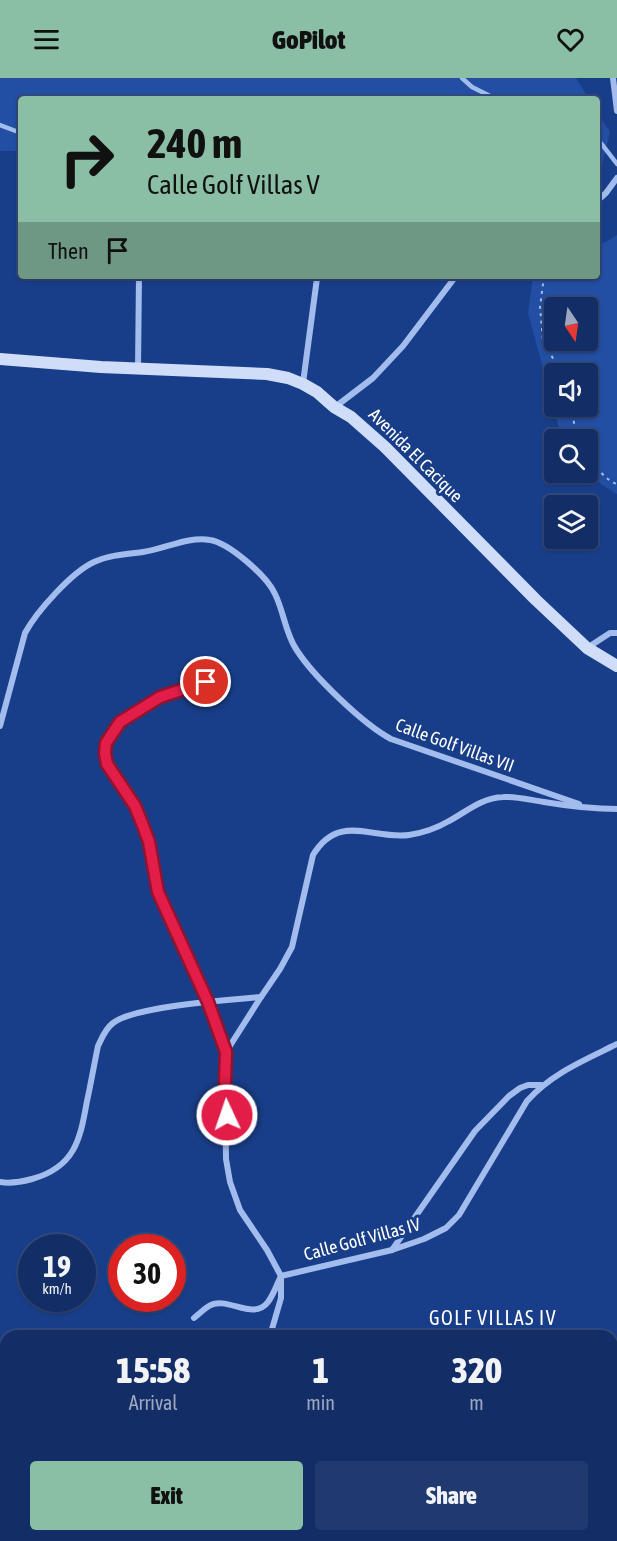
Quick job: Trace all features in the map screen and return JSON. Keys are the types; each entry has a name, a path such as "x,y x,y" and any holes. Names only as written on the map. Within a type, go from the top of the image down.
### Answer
{"street":[{"path":"613,78 617,111"},
{"path":"600,199 617,178"},
{"path":"138,368 139,279"},
{"path":"303,384 317,279"},
{"path":"334,407 373,378 403,346 454,279"},
{"name":"Avenida El Cacique","path":"0,359 267,374 303,384 351,417 385,447 497,563 587,648 617,666"},
{"name":"Calle Golf Villas VII","path":"0,726 25,633 32,619 72,577 94,562 105,558 209,539 230,547 267,582 279,602 289,635 306,664 371,727 391,739 593,809"},
{"path":"587,648 610,633 617,633"},
{"path":"206,682 164,696 120,722 106,743 105,753 107,764 135,806 142,823 149,842 158,892 208,1002 226,1052 226,1159 230,1182 240,1210 267,1250 280,1276 281,1298 272,1330"},
{"path":"226,1052 292,947 313,855 328,837 352,831 412,834 448,821 475,805 502,797 593,809 617,809"},
{"path":"0,1182 17,1183 39,1177 65,1162 74,1151 81,1136 98,1046 111,1024 122,1017 138,1013 208,1002 261,997"},
{"name":"Calle Golf Villas IV","path":"280,1276 392,1250 424,1239 446,1228 459,1215 527,1101 542,1085 557,1074 617,1044"},
{"path":"392,1250 475,1131 509,1096 520,1088 528,1085 542,1085"},
{"path":"194,1318 210,1305 217,1304 252,1310 261,1308 268,1303 280,1276"}],"lane":[{"path":"462,78 472,87 490,96"},
{"path":"0,124 18,132"},
{"path":"600,142 617,164"}],"path":[{"path":"544,279 540,307 543,341 556,363"},
{"path":"598,468 613,483 617,484"}],"shaded area":[{"path":"0,78 576,78 587,96 18,96 18,151 0,151"},
{"path":"600,117 610,132 600,173"},
{"path":"617,235 617,494 598,481 598,429 559,429 556,417 598,417 598,363 544,363 544,372 528,313 533,279 600,279 600,244"}],"district":[{"name":"GOLF VILLAS IV","path":"493,1317"}],"route":[{"path":"206,682 160,697 120,722 106,743 105,753 107,764 135,806 142,823 149,842 154,877 163,906 208,1002 226,1052 227,1115"}]}
